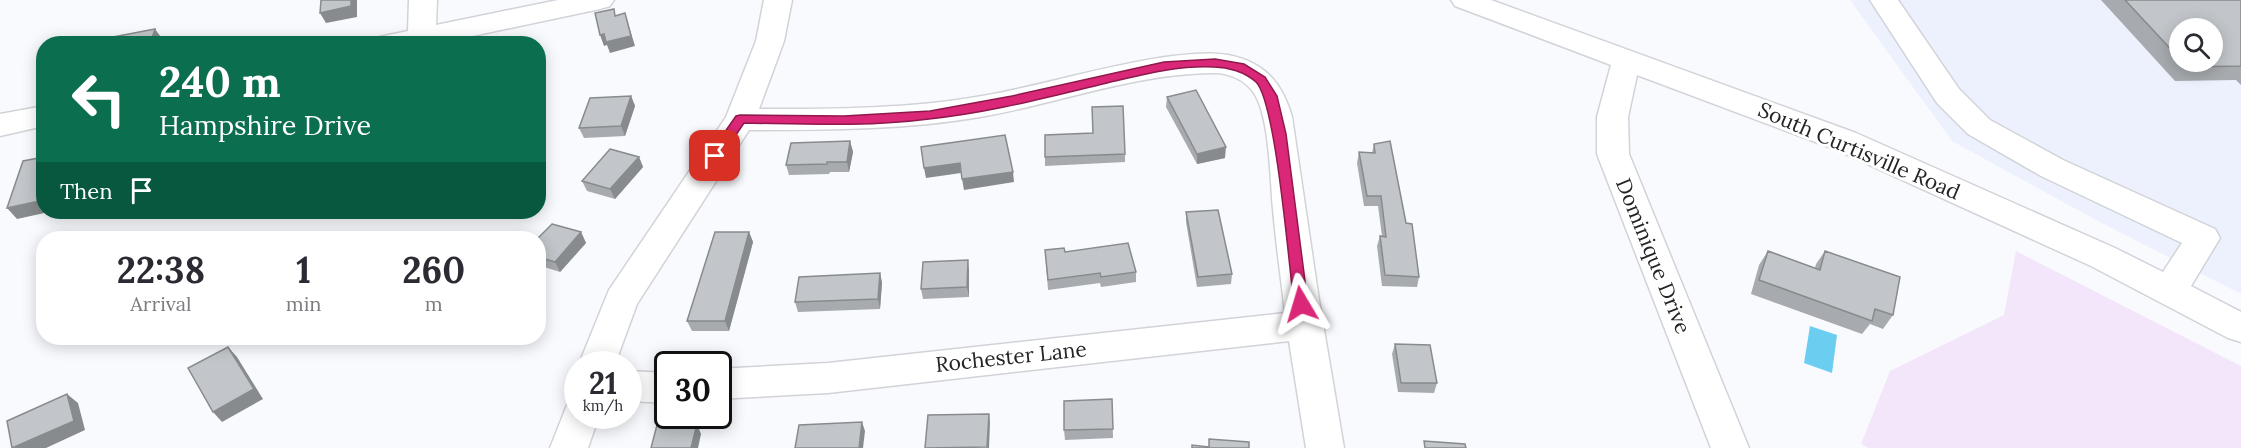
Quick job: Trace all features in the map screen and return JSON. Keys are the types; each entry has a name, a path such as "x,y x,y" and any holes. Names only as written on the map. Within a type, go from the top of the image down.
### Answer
{"street":[{"path":"423,0 422,36 600,0"},
{"path":"602,351 621,300 740,119 771,41 778,0"},
{"name":"South Curtisville Road","path":"1465,0 1845,141 2093,252 2241,328"},
{"path":"1884,0 1948,96 1979,127 2052,168 2203,238 2170,290"},
{"name":"Dominique Drive","path":"1628,59 1611,114 1610,134 1613,154 1730,448"},
{"path":"740,119 844,120 930,115 1012,101 1164,66 1215,63 1240,67 1260,80 1271,96 1280,134 1304,325 1325,448"},
{"path":"0,125 36,118"},
{"name":"Rochester Lane","path":"732,383 828,378 1304,325"},
{"path":"569,448 576,429"}],"shaded area":[{"path":"1850,0 2241,0 2241,294 2096,220 1952,141"},
{"path":"2016,251 2241,366 2241,448 1869,448 1861,444 1890,371 2004,315"}],"water":[{"path":"1810,326 1837,335 1832,373 1804,363"}],"building":[{"path":"321,0 351,0 351,6 320,13"},
{"path":"2125,0 2241,0 2241,66 2223,66 2223,18 2169,18 2169,47"},
{"path":"614,9 615,16 625,13 631,36 606,42 604,34 600,35 595,13"},
{"path":"155,29 153,36 118,36"},
{"path":"1196,90 1226,147 1197,154 1167,97"},
{"path":"631,96 621,126 579,128 590,98"},
{"path":"1123,106 1125,154 1045,157 1045,135 1093,133 1092,107"},
{"path":"1005,135 1013,172 962,179 960,163 924,168 921,147"},
{"path":"850,141 847,162 786,165 791,143"},
{"path":"1390,141 1406,223 1412,224 1419,277 1385,275 1380,236 1386,237 1381,196 1367,196 1359,152 1375,153 1374,144"},
{"path":"610,149 639,157 610,189 582,181"},
{"path":"36,159 36,202 7,208 23,161"},
{"path":"1218,210 1232,274 1198,277 1186,212"},
{"path":"552,224 581,232 555,262 546,259 545,231"},
{"path":"715,232 749,232 725,321 687,321"},
{"path":"1128,243 1136,272 1101,277 1100,273 1048,280 1045,250 1064,248 1065,252"},
{"path":"1768,251 1820,270 1825,251 1900,277 1893,315 1875,309 1872,321 1759,280"},
{"path":"968,260 967,287 921,289 923,262"},
{"path":"880,273 878,299 795,302 799,277"},
{"path":"1395,344 1430,345 1437,383 1401,383"},
{"path":"228,347 254,389 213,412 188,368"},
{"path":"67,394 74,421 12,448 7,421"},
{"path":"1112,399 1113,429 1064,430 1064,401"},
{"path":"989,414 987,447 925,448 928,415"},
{"path":"862,422 859,448 795,448 799,425"},
{"path":"656,429 696,429 691,448 651,448"},
{"path":"1209,439 1249,442 1249,448 1192,448 1192,445 1209,447"},
{"path":"1424,441 1465,444 1466,448 1425,448"}],"route":[{"path":"715,156 740,119 844,120 930,115 1012,101 1164,66 1215,63 1240,67 1260,80 1271,96 1280,134 1301,304"}]}
